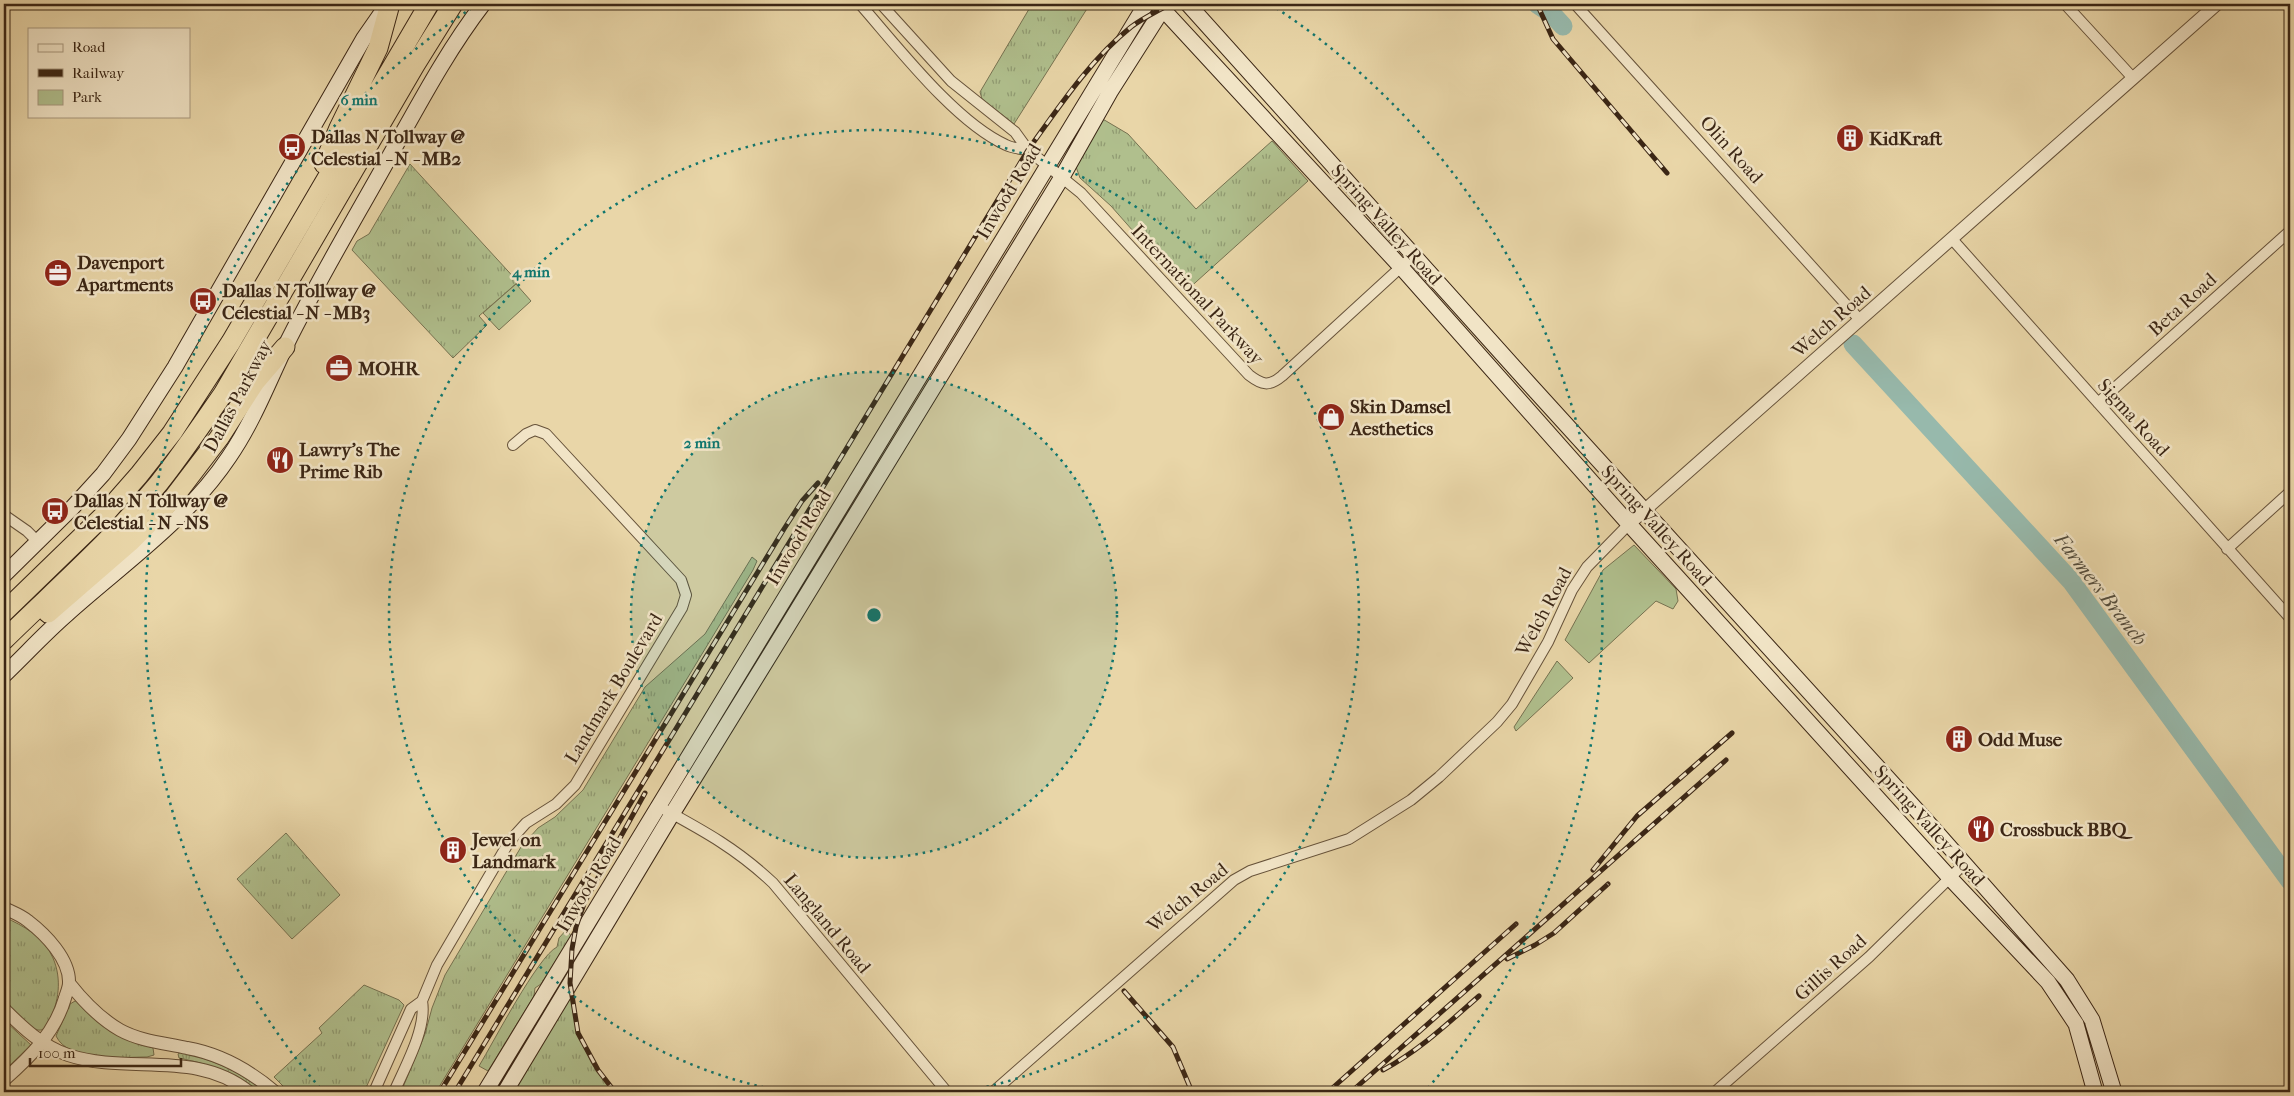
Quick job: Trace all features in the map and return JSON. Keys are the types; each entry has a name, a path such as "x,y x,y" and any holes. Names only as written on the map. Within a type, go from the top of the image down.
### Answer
{"highway":[{"path":"304,217 338,128 378,48 389,4"},
{"path":"4,612 103,516 172,433 207,380 429,4"},
{"path":"4,640 122,524 158,483 192,439 223,394 424,50 453,4"},
{"path":"4,652 155,519 200,465 254,382 285,347"}],"main road":[{"path":"4,575 103,474 151,406 364,38 389,4"},
{"name":"Dallas Parkway","path":"4,675 67,614 167,529 197,500 239,441 273,376 285,347 335,253 412,117 469,22 483,4"},
{"name":"Inwood Road","path":"487,1091 658,806 1146,4"},
{"name":"Spring Valley Road","path":"1188,4 2067,980 2092,1020 2114,1092"},
{"name":"Inwood Road","path":"505,1092 672,814 1062,177 1162,5"},
{"name":"Spring Valley Road","path":"1162,5 1400,267 1629,524 1950,878 2043,977 2069,1011 2076,1024 2095,1092"},
{"path":"1312,171 1327,158"},
{"path":"919,377 934,386"},
{"path":"769,623 784,632"},
{"path":"1834,748 1849,736"}],"street":[{"name":"International Parkway","path":"860,4 961,113 1006,145 1028,150"},
{"name":"International Parkway","path":"881,4 951,81 1015,132 1028,150 1081,193 1249,375 1265,385 1273,383 1282,376 1414,255"},
{"name":"Olin Road","path":"1575,4 1860,320"},
{"path":"2066,4 2132,77"},
{"name":"Welch Road","path":"993,1092 1234,880 1250,871 1349,839 1411,800 1439,777 1497,722 1512,704 1548,642 1572,590 1588,567 1629,524 1952,239 2132,77 2217,4"},
{"name":"Beta Road","path":"2098,403 2290,231"},
{"name":"Sigma Road","path":"1952,239 2290,618"},
{"name":"Landmark Boulevard","path":"394,1092 413,1047 424,1013 422,1001 437,964 509,842 526,823 556,804 575,785 682,608 686,595 681,580 546,434 536,430 526,434 513,445"},
{"path":"2227,549 2290,492"},
{"path":"4,515 27,531 38,542"},
{"name":"Langland Road","path":"658,806 708,833 734,850 748,860 772,883 947,1092"},
{"name":"Gillis Road","path":"1715,1092 1869,957 1964,864"},
{"path":"4,908 26,919 48,938 64,964 69,983 85,1003 121,1030 143,1039 197,1050 226,1060 258,1078 275,1092"},
{"path":"4,1080 42,1042 54,1027 69,983"},
{"name":"Landmark Boulevard","path":"374,1092 411,1009 422,1001"},
{"path":"4,1009 28,1032 42,1042 70,1055 89,1060 187,1066 220,1075 249,1092"},
{"path":"162,1063 166,1044"}],"green space":[{"path":"1032,4 1090,4 1014,124 982,99 980,92"},
{"path":"1101,118 1128,134 1196,209 1272,141 1308,181 1186,291 1111,206 1080,178 1075,164"},
{"path":"410,164 518,282 479,316 487,325 453,358 352,250 357,241 369,234"},
{"path":"516,284 531,301 499,330 483,313"},
{"path":"1634,545 1676,589 1678,601 1673,609 1656,601 1589,663 1565,640 1603,570"},
{"path":"752,557 757,561 753,570 436,1092 401,1092 425,1034 432,1008 445,975 521,847 538,828 555,817 583,790 645,687 705,634"},
{"path":"1557,661 1573,678 1516,731 1514,727"},
{"path":"286,833 340,895 292,939 237,879"},
{"path":"4,917 26,928 39,938 49,951 56,966 58,974 57,998 49,1021 42,1030 29,1026 4,999"},
{"path":"567,929 571,936 541,984 535,988 534,996 488,1071 479,1066 528,983 539,966 557,947 559,938"},
{"path":"364,985 399,1000 404,1005 364,1092 289,1092 274,1077 322,1033 319,1028"},
{"path":"570,995 577,1033 592,1064 613,1092 510,1092"},
{"path":"75,1001 80,1002 135,1042 153,1048 154,1055 147,1057 97,1057 72,1051 63,1045 56,1036 70,1004"},
{"path":"4,1020 31,1045 4,1071"},
{"path":"181,1052 226,1067 246,1078 265,1092 207,1065 179,1058 178,1054"}],"waterway":[{"name":"Farmers Branch","path":"1537,4 1552,14 1563,26"},
{"name":"Farmers Branch","path":"1853,344 2071,581 2290,881"}],"railway":[{"path":"455,1092 1028,150 1075,85 1116,40 1131,27 1170,4"},
{"path":"1537,4 1553,39 1667,173"},
{"path":"440,1092 784,529 802,501 818,483"},
{"path":"1593,870 1637,816 1732,733"},
{"path":"1351,1092 1726,760"},
{"path":"615,1092 598,1070 578,1033 570,983 572,949 576,927 585,901 645,793"},
{"path":"1507,959 1554,933 1608,884"},
{"path":"1328,1092 1516,924"},
{"path":"1124,991 1173,1047 1192,1092"},
{"path":"1383,1070 1421,1045 1479,996"}],"place":[{"name":"KidKraft","path":"1850,138"},
{"name":"Dallas N Tollway @ Celestial - N - MB2","path":"292,147"},
{"name":"Davenport Apartments","path":"58,273"},
{"name":"Dallas N Tollway @ Celestial - N - MB3","path":"203,301"},
{"name":"MOHR","path":"339,368"},
{"name":"Skin Damsel Aesthetics","path":"1331,417"},
{"name":"Lawry's The Prime Rib","path":"280,460"},
{"name":"Dallas N Tollway @ Celestial - N - NS","path":"55,511"},
{"name":"Odd Muse","path":"1959,739"},
{"name":"Crossbuck BBQ","path":"1981,829"},
{"name":"Jewel on Landmark","path":"453,850"}]}
